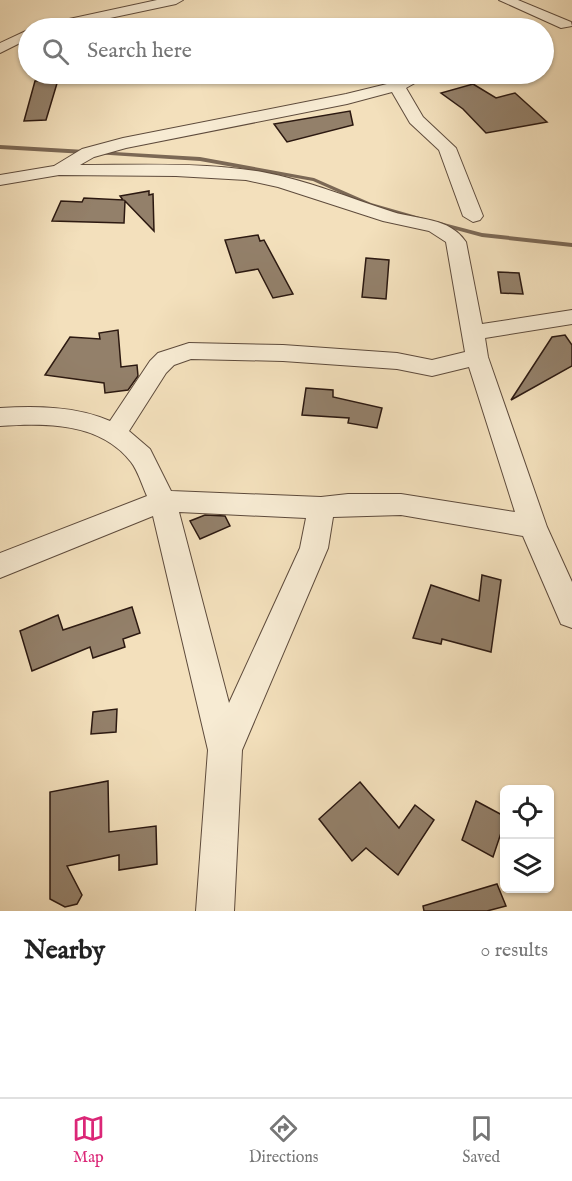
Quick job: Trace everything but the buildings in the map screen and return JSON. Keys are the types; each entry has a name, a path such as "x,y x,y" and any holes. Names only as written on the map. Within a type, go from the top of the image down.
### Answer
{"street":[{"path":"92,18 176,0"},
{"path":"512,1 569,24"},
{"path":"554,27 569,24"},
{"path":"0,49 18,39"},
{"path":"59,170 88,153 123,143 296,110 401,84"},
{"path":"397,86 416,120 447,148 473,216"},
{"path":"0,180 59,170 247,175 293,185 391,218 441,230 456,242 474,345 532,527 572,615"},
{"path":"116,434 158,367 178,353 189,351 283,353 397,361 432,368 474,345 572,317"},
{"path":"0,417 35,415 90,422 116,434 141,456 164,501 225,750 215,911"},
{"path":"0,566 164,501 321,508 340,505 412,504 532,527"},
{"path":"225,750 314,548 321,508"}],"waterway":[{"path":"0,147 85,152"},
{"path":"97,153 200,159 314,180 369,204 424,219"},
{"path":"436,223 482,235 572,245"}]}
